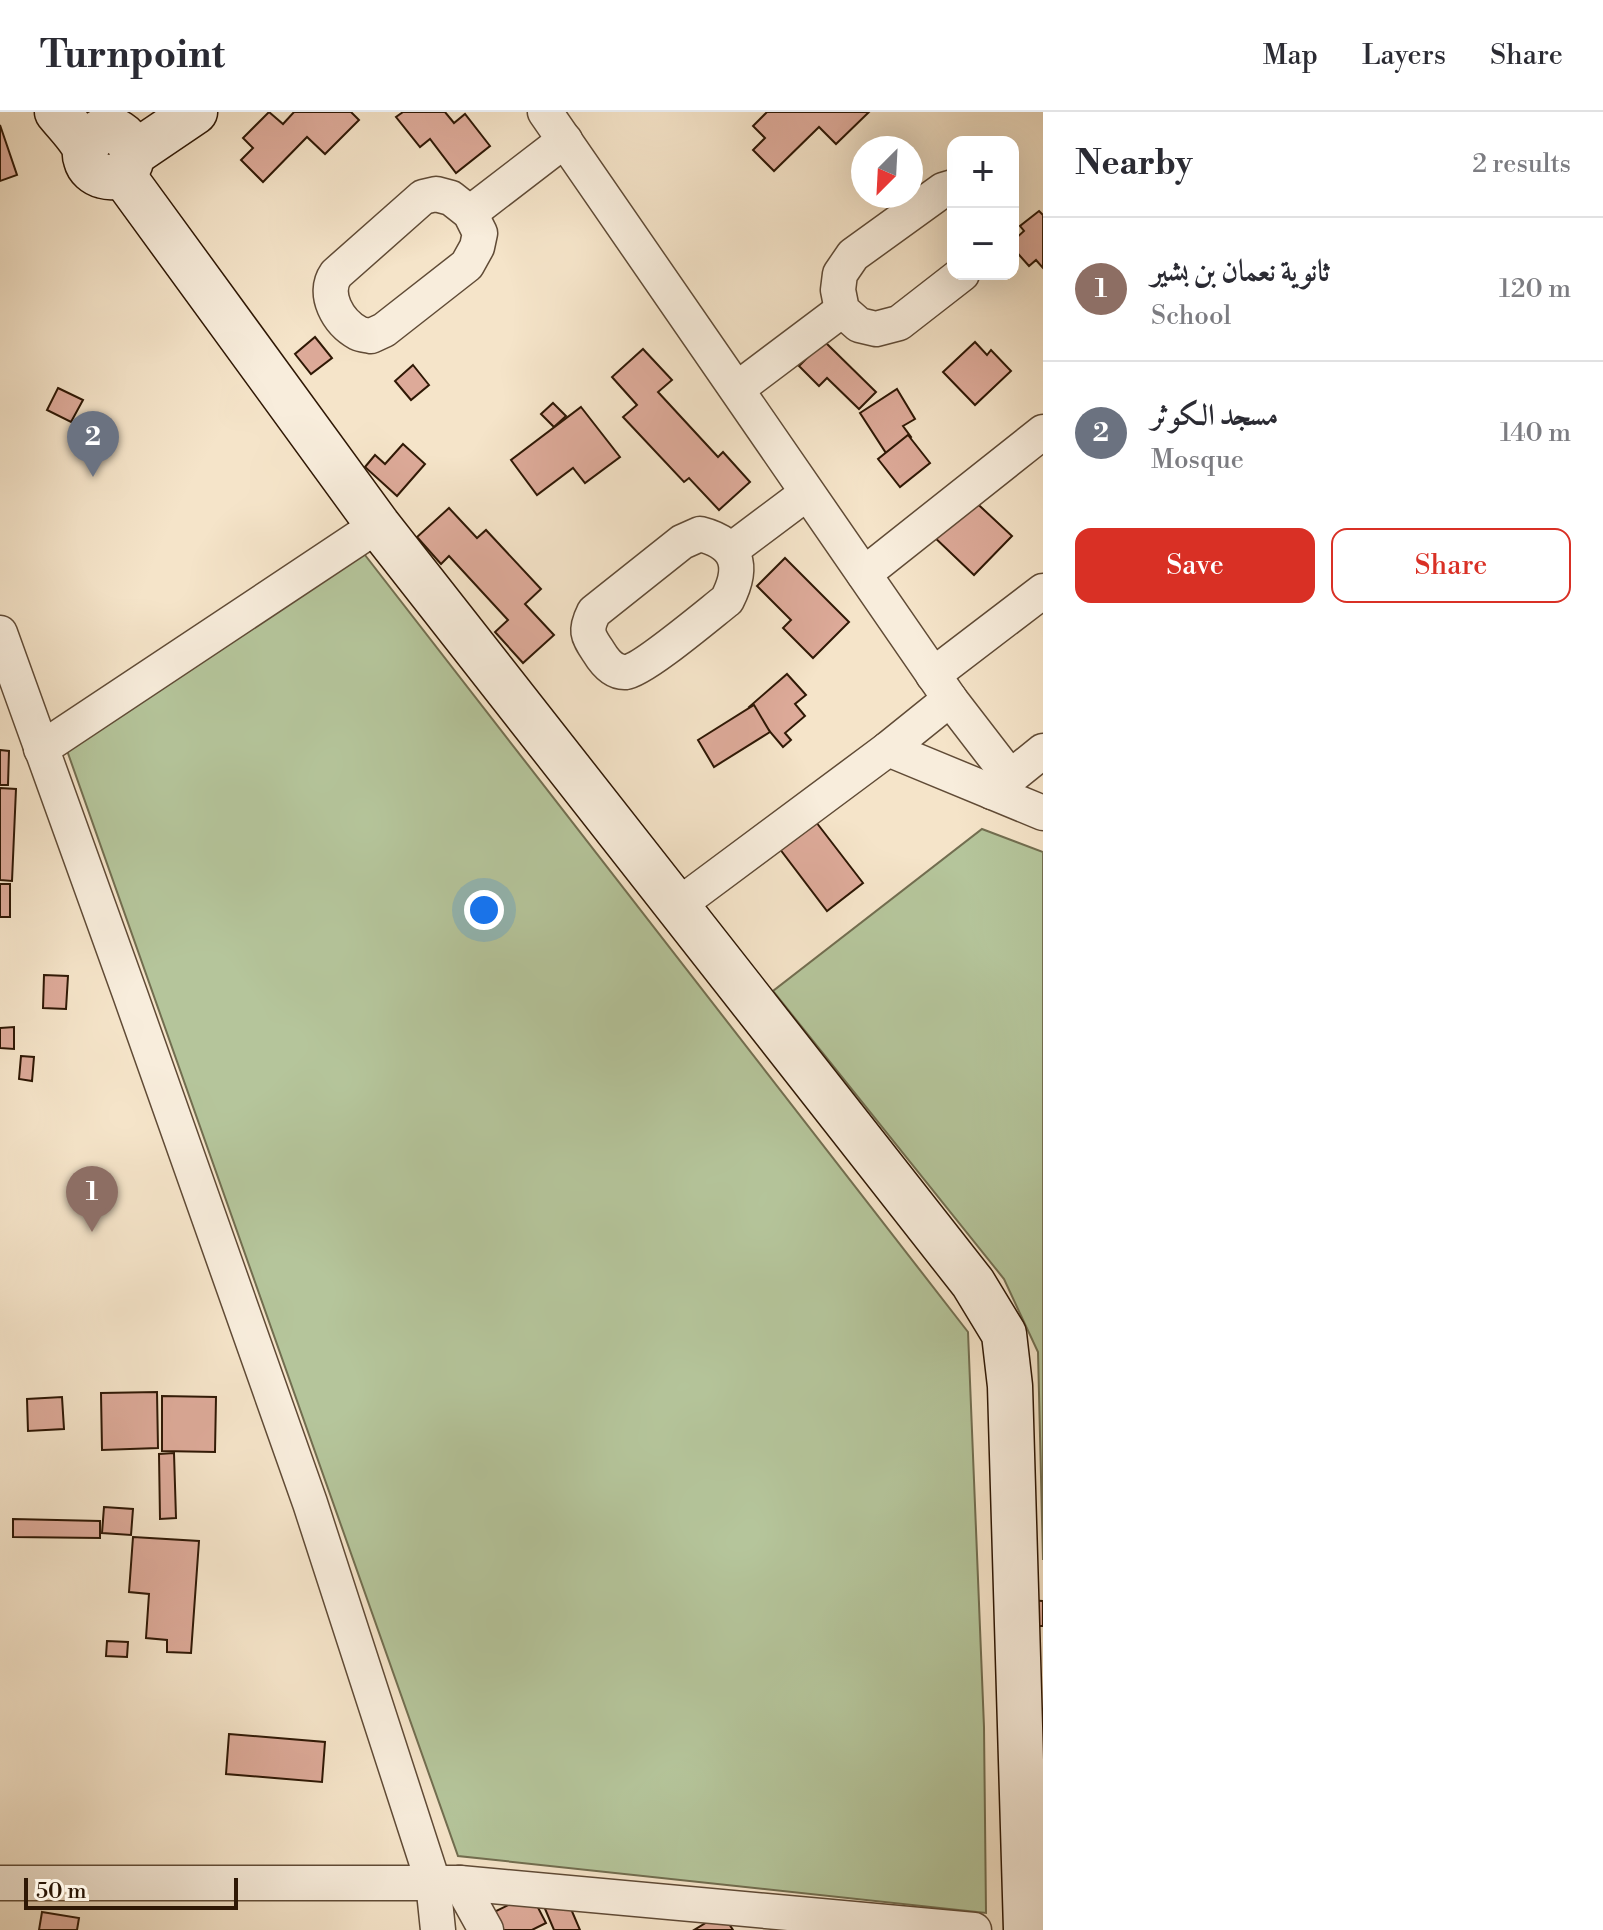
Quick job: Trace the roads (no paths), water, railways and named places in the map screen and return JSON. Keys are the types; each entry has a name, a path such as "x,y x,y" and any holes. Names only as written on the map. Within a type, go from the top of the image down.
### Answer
{"main road":[{"path":"57,112 113,137 378,525 973,1283 1004,1334 1029,1578 1031,1691 1026,1930"},
{"path":"113,137 195,112"}],"street":[{"path":"545,112 941,687 1001,785"},
{"path":"470,213 565,140"},
{"path":"947,189 853,255 840,274 838,290 842,310 859,325 876,329 899,323 954,280"},
{"path":"436,194 451,198 470,213 480,233 477,247 467,265 408,312 371,336 358,332 340,315 331,297 330,283 336,274 423,197 436,194"},
{"path":"737,389 842,310"},
{"path":"864,574 1043,432"},
{"path":"731,550 807,493"},
{"path":"41,749 378,525"},
{"path":"677,906 888,749 941,687 1043,591"},
{"path":"0,633 446,1882 486,1930"},
{"path":"888,749 1001,785 1043,813"},
{"path":"1001,785 1043,751"},
{"path":"438,1930 446,1882"},
{"path":"0,1883 446,1882 863,1925 974,1930"}],"place":[{"name":"مسجد الكوثر","path":"93,477"},
{"name":"ثانوية نعمان بن بشير","path":"92,1232"}]}
